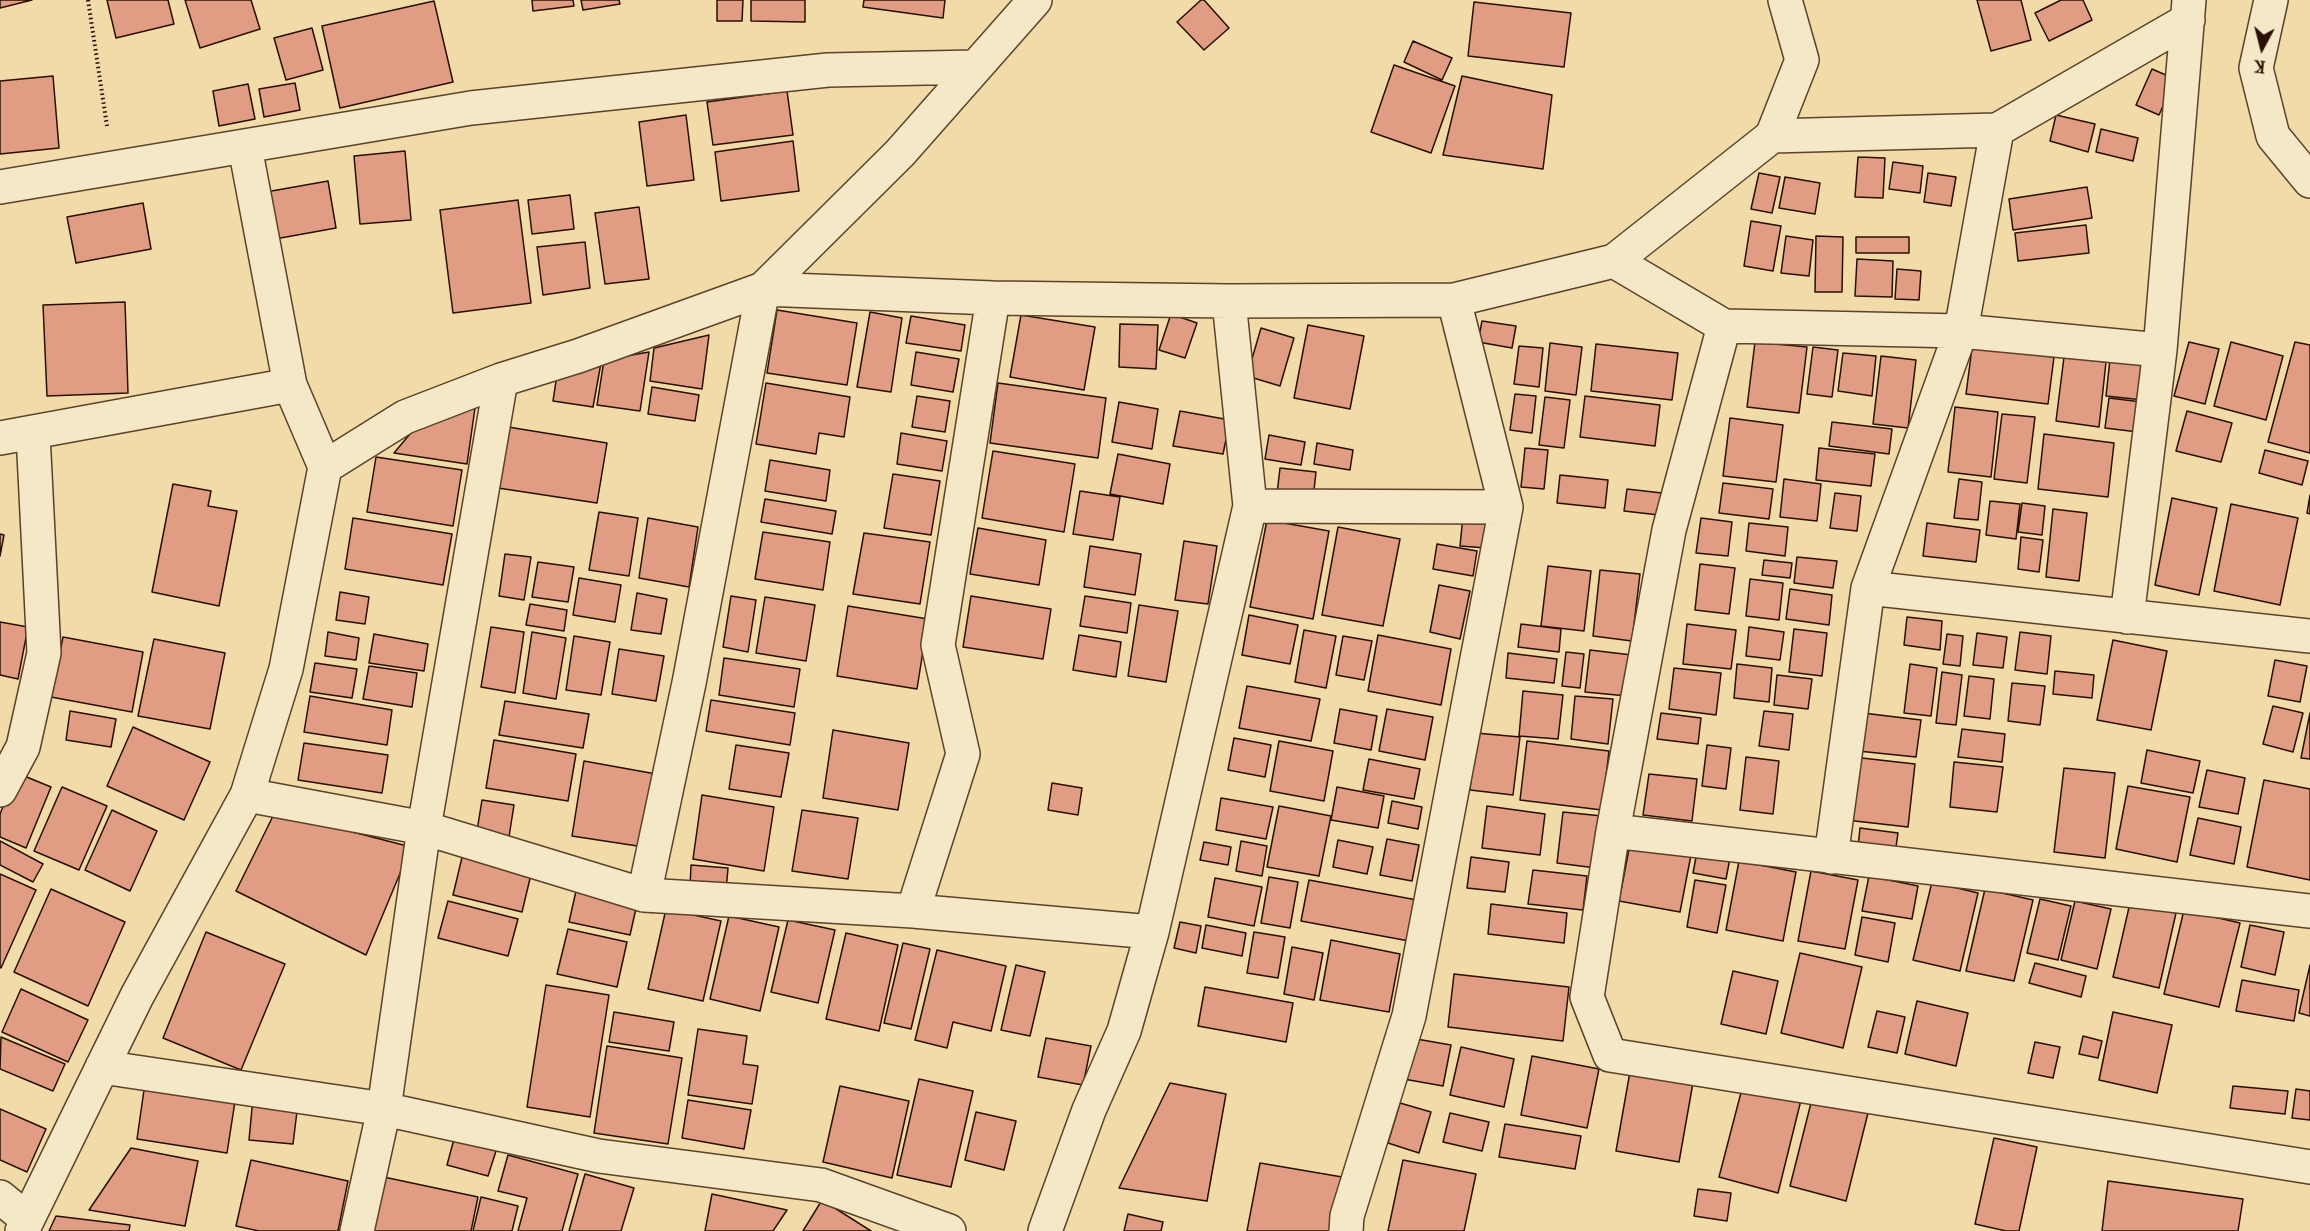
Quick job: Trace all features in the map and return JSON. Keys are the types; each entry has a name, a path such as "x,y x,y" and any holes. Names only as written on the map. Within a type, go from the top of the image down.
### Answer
{"street":[{"path":"644,895 689,683 763,289 900,153 1035,0"},
{"path":"325,467 405,417 501,380 578,356 763,289 993,298 1229,301 1454,300 1614,261 1772,136 1802,60 1785,0"},
{"path":"2271,0 2256,68 2273,136 2310,182"},
{"path":"1772,136 1997,130 2188,10"},
{"path":"2127,617 2160,350 2188,10"},
{"path":"0,187 483,107 828,70 976,67"},
{"path":"1831,857 1868,588 1961,331 1997,130"},
{"path":"0,1197 24,1225 137,996 247,795 286,669 325,467 291,385 245,147"},
{"path":"1614,261 1724,326 1961,331 2160,350"},
{"path":"913,911 963,754 938,645 993,298"},
{"path":"1346,1231 1347,1216 1409,1017 1506,507 1454,300"},
{"path":"1046,1231 1089,1110 1124,1031 1152,932 1250,506 1229,301"},
{"path":"1724,326 1670,530 1613,831 1587,997 1610,1055 2310,1167"},
{"path":"357,1231 384,1109 424,828 501,380"},
{"path":"0,438 33,434 291,385"},
{"path":"0,790 23,747 44,653 33,434"},
{"path":"1250,506 1506,507"},
{"path":"1868,588 2310,636"},
{"path":"247,795 424,828 644,895 913,911 1152,932"},
{"path":"1613,831 2310,911"},
{"path":"102,1066 384,1109 598,1156 821,1185 949,1231"}],"path":[{"path":"88,0 113,168"}],"building":[{"path":"0,0 32,0 0,8"},
{"path":"107,0 168,0 174,24 116,38"},
{"path":"185,0 251,0 260,29 200,48"},
{"path":"532,0 573,0 574,6 533,11"},
{"path":"581,0 619,0 620,4 583,10"},
{"path":"717,0 743,0 742,21 717,21"},
{"path":"751,0 805,0 805,22 751,21"},
{"path":"864,0 945,0 943,18 863,7"},
{"path":"1201,0 1204,0 1229,28 1204,50 1177,22"},
{"path":"1977,0 2021,0 2031,40 1991,51"},
{"path":"2061,0 2083,0 2092,20 2049,41 2035,13"},
{"path":"434,1 453,82 340,108 322,26"},
{"path":"1474,2 1571,13 1564,67 1468,56"},
{"path":"312,28 323,70 286,80 274,38"},
{"path":"1413,41 1452,58 1442,80 1404,62"},
{"path":"1394,65 1455,86 1431,153 1371,132"},
{"path":"2152,69 2175,79 2159,115 2136,105"},
{"path":"53,76 59,148 0,154 0,81"},
{"path":"1462,76 1552,95 1543,169 1443,155"},
{"path":"295,83 300,110 264,117 259,89"},
{"path":"248,84 255,119 219,126 213,91"},
{"path":"787,91 793,135 713,145 707,102"},
{"path":"686,115 694,180 647,186 639,122"},
{"path":"2056,115 2095,124 2088,152 2050,141"},
{"path":"2101,129 2138,138 2133,161 2096,152"},
{"path":"793,141 799,191 721,201 715,152"},
{"path":"405,151 411,220 360,224 354,156"},
{"path":"1858,157 1885,158 1883,198 1855,197"},
{"path":"1893,162 1923,166 1920,193 1889,189"},
{"path":"1759,173 1780,177 1772,213 1751,209"},
{"path":"1928,173 1956,177 1951,206 1924,202"},
{"path":"1785,177 1820,183 1815,214 1779,208"},
{"path":"328,181 336,228 275,239 266,192"},
{"path":"2087,187 2092,218 2013,230 2009,199"},
{"path":"570,195 574,229 532,234 528,200"},
{"path":"518,200 531,303 453,313 440,210"},
{"path":"143,203 151,249 76,263 67,217"},
{"path":"639,207 649,279 605,284 595,213"},
{"path":"1751,221 1781,226 1773,271 1744,266"},
{"path":"2086,225 2089,253 2018,261 2015,233"},
{"path":"1786,236 1813,240 1809,276 1781,273"},
{"path":"1816,236 1843,237 1842,292 1815,292"},
{"path":"1856,237 1909,237 1909,253 1856,253"},
{"path":"585,242 590,288 543,295 537,247"},
{"path":"1857,259 1893,261 1892,297 1855,296"},
{"path":"1897,269 1921,271 1919,300 1895,299"},
{"path":"125,302 128,393 47,396 43,305"},
{"path":"777,310 857,323 847,385 767,373"},
{"path":"870,312 902,318 891,392 857,387"},
{"path":"1171,314 1197,323 1185,358 1159,350"},
{"path":"1021,315 1095,327 1084,390 1010,377"},
{"path":"911,316 965,325 961,351 906,343"},
{"path":"1482,321 1516,326 1512,348 1478,342"},
{"path":"1120,324 1158,325 1156,369 1119,367"},
{"path":"1308,325 1364,336 1350,409 1294,398"},
{"path":"1261,328 1294,338 1280,386 1247,376"},
{"path":"709,335 702,389 650,381 654,348"},
{"path":"1755,342 1807,347 1799,413 1747,407"},
{"path":"2189,342 2219,349 2205,404 2174,396"},
{"path":"2231,342 2283,356 2266,420 2214,406"},
{"path":"2295,342 2310,345 2310,453 2268,442"},
{"path":"1550,343 1582,347 1576,395 1545,391"},
{"path":"1596,344 1678,353 1672,400 1591,391"},
{"path":"1519,346 1543,348 1539,387 1514,384"},
{"path":"1813,347 1838,350 1832,397 1807,394"},
{"path":"1972,348 2054,357 2048,404 1966,394"},
{"path":"649,352 640,411 597,405 604,360"},
{"path":"916,352 959,359 953,392 911,385"},
{"path":"1843,353 1876,356 1872,396 1838,391"},
{"path":"1881,356 1916,360 1908,428 1873,424"},
{"path":"2064,357 2106,362 2099,427 2056,421"},
{"path":"2110,359 2148,363 2143,400 2106,396"},
{"path":"601,363 593,407 553,401 558,368"},
{"path":"766,383 850,397 844,437 819,433 816,454 756,444"},
{"path":"998,383 1106,398 1098,458 990,443"},
{"path":"652,387 699,395 695,421 648,414"},
{"path":"1515,394 1536,396 1532,433 1510,430"},
{"path":"917,396 950,401 945,432 912,427"},
{"path":"1585,396 1660,405 1655,446 1580,437"},
{"path":"1545,397 1570,400 1564,448 1539,445"},
{"path":"2109,398 2142,402 2138,432 2105,428"},
{"path":"1119,402 1158,409 1152,449 1112,442"},
{"path":"1955,407 1998,412 1991,477 1948,472"},
{"path":"475,408 467,464 394,453 415,428 450,413"},
{"path":"1180,411 1230,420 1223,454 1173,446"},
{"path":"2187,411 2232,423 2221,462 2176,451"},
{"path":"2002,414 2035,417 2027,483 1994,479"},
{"path":"1730,418 1783,425 1776,482 1723,476"},
{"path":"1832,422 1892,429 1889,454 1829,446"},
{"path":"508,427 607,443 597,503 498,488"},
{"path":"901,433 947,441 942,471 897,464"},
{"path":"2044,434 2114,443 2108,497 2038,489"},
{"path":"1269,435 1305,442 1301,465 1265,459"},
{"path":"1317,443 1353,450 1350,470 1314,464"},
{"path":"1525,448 1548,450 1544,489 1521,487"},
{"path":"1819,448 1875,454 1871,486 1816,480"},
{"path":"2265,450 2308,461 2302,485 2259,473"},
{"path":"993,451 1075,464 1064,532 982,518"},
{"path":"1118,454 1170,464 1163,504 1110,494"},
{"path":"376,457 462,470 453,526 367,512"},
{"path":"770,460 830,470 826,501 765,491"},
{"path":"1280,468 1316,472 1313,499 1277,494"},
{"path":"893,474 940,481 931,535 884,528"},
{"path":"1560,475 1608,480 1605,508 1557,503"},
{"path":"1784,479 1821,484 1817,521 1780,517"},
{"path":"1959,479 1982,482 1978,520 1954,518"},
{"path":"1723,483 1773,489 1769,519 1719,513"},
{"path":"173,484 211,491 208,506 237,511 219,606 152,592"},
{"path":"1627,489 1662,493 1659,515 1624,511"},
{"path":"1080,491 1120,497 1113,540 1073,534"},
{"path":"1835,493 1861,496 1857,531 1830,528"},
{"path":"2310,495 2310,514 2307,513"},
{"path":"2172,498 2217,508 2199,595 2155,585"},
{"path":"765,499 836,511 832,534 761,522"},
{"path":"1990,501 2020,504 2016,539 1986,535"},
{"path":"2022,503 2045,506 2042,535 2018,532"},
{"path":"2231,504 2298,518 2280,605 2214,591"},
{"path":"2053,509 2087,513 2079,581 2046,577"},
{"path":"599,512 638,518 629,576 589,570"},
{"path":"1463,516 1489,519 1486,548 1460,546"},
{"path":"353,518 452,534 443,585 345,569"},
{"path":"648,518 698,527 689,587 639,578"},
{"path":"1701,518 1732,522 1728,556 1696,553"},
{"path":"1267,520 1329,531 1313,619 1250,607"},
{"path":"1749,523 1788,527 1785,556 1746,551"},
{"path":"1927,523 1980,530 1976,562 1923,556"},
{"path":"1338,527 1400,539 1383,626 1322,615"},
{"path":"978,528 1046,540 1039,585 970,574"},
{"path":"763,532 830,542 823,590 755,579"},
{"path":"864,533 930,542 920,604 853,594"},
{"path":"0,534 4,535 0,556"},
{"path":"2021,537 2043,540 2039,572 2018,569"},
{"path":"1184,541 1217,546 1208,604 1175,600"},
{"path":"1437,544 1477,551 1473,576 1433,569"},
{"path":"1090,546 1141,554 1135,595 1084,587"},
{"path":"505,554 531,557 524,600 499,596"},
{"path":"1797,557 1837,561 1833,588 1794,583"},
{"path":"1764,560 1792,563 1790,578 1762,575"},
{"path":"538,562 574,567 568,602 532,597"},
{"path":"1700,564 1735,568 1729,614 1695,610"},
{"path":"1548,566 1591,571 1584,631 1541,626"},
{"path":"1600,570 1640,574 1632,641 1593,636"},
{"path":"579,578 621,585 615,622 573,615"},
{"path":"1750,579 1783,583 1779,620 1746,616"},
{"path":"1439,585 1470,591 1460,639 1430,632"},
{"path":"1790,589 1832,595 1829,625 1786,619"},
{"path":"340,592 369,597 365,624 336,620"},
{"path":"637,593 667,599 661,634 631,630"},
{"path":"731,596 756,600 748,652 723,647"},
{"path":"971,596 1051,609 1043,659 963,647"},
{"path":"1085,596 1131,603 1127,633 1080,626"},
{"path":"765,597 815,605 806,661 756,653"},
{"path":"530,604 567,610 564,631 526,625"},
{"path":"1139,605 1178,611 1166,682 1128,676"},
{"path":"848,606 928,619 917,689 837,676"},
{"path":"1249,615 1298,625 1290,664 1242,655"},
{"path":"1907,617 1942,621 1940,650 1904,645"},
{"path":"0,622 28,627 18,679 0,675"},
{"path":"1521,624 1561,629 1559,652 1518,647"},
{"path":"1687,624 1736,630 1731,669 1683,664"},
{"path":"491,627 524,632 515,693 481,687"},
{"path":"1749,627 1784,632 1780,660 1746,656"},
{"path":"1794,629 1827,633 1822,676 1789,672"},
{"path":"1304,630 1336,636 1326,688 1295,682"},
{"path":"328,632 359,638 356,660 325,656"},
{"path":"532,632 566,638 556,699 523,693"},
{"path":"2020,632 2051,636 2047,674 2015,670"},
{"path":"1977,633 2007,637 2003,668 1973,665"},
{"path":"374,634 428,644 424,671 369,663"},
{"path":"1947,634 1963,636 1960,666 1943,664"},
{"path":"1079,635 1121,642 1116,677 1073,670"},
{"path":"1378,635 1451,649 1441,705 1368,691"},
{"path":"574,636 610,642 601,695 566,690"},
{"path":"1343,636 1372,641 1364,680 1336,675"},
{"path":"63,637 143,652 132,712 51,697"},
{"path":"154,639 225,653 210,729 138,716"},
{"path":"2113,640 2167,651 2151,730 2097,720"},
{"path":"619,649 664,656 656,701 612,694"},
{"path":"1590,650 1632,655 1627,696 1585,692"},
{"path":"1566,652 1584,654 1580,688 1562,686"},
{"path":"1508,653 1557,659 1554,683 1506,678"},
{"path":"724,658 800,669 794,707 719,695"},
{"path":"2275,660 2307,666 2300,702 2268,696"},
{"path":"315,663 357,669 352,698 310,692"},
{"path":"1737,664 1772,668 1769,702 1734,698"},
{"path":"1910,664 1937,668 1931,716 1904,713"},
{"path":"369,666 417,673 412,707 363,699"},
{"path":"1674,668 1721,673 1716,715 1669,709"},
{"path":"2055,671 2094,675 2092,698 2053,694"},
{"path":"1942,672 1962,675 1956,725 1936,723"},
{"path":"1777,675 1812,679 1808,709 1774,705"},
{"path":"1969,676 1994,679 1990,719 1964,716"},
{"path":"2012,683 2045,686 2040,725 2008,721"},
{"path":"1247,686 1320,699 1311,741 1239,728"},
{"path":"1523,691 1563,695 1558,739 1519,736"},
{"path":"310,696 392,710 387,745 304,732"},
{"path":"1575,696 1613,699 1608,744 1571,739"},
{"path":"711,700 795,713 790,745 706,731"},
{"path":"505,701 589,714 583,748 499,735"},
{"path":"2273,706 2303,713 2293,752 2263,744"},
{"path":"1340,709 1377,716 1371,750 1334,743"},
{"path":"1387,709 1433,717 1425,760 1379,751"},
{"path":"70,711 116,719 111,747 66,740"},
{"path":"1764,711 1793,714 1789,750 1759,746"},
{"path":"1661,713 1701,718 1698,744 1657,739"},
{"path":"1863,713 1921,720 1916,757 1858,751"},
{"path":"2310,713 2310,759 2301,758"},
{"path":"133,727 210,762 184,820 107,786"},
{"path":"1962,729 2005,734 2002,762 1958,757"},
{"path":"833,730 909,743 898,810 823,798"},
{"path":"1476,733 1520,737 1513,795 1470,790"},
{"path":"1234,738 1271,745 1265,777 1228,770"},
{"path":"494,740 576,754 568,801 486,788"},
{"path":"1279,741 1333,751 1324,801 1270,791"},
{"path":"1527,741 1609,751 1602,810 1520,800"},
{"path":"304,743 388,755 382,793 298,780"},
{"path":"736,745 789,753 781,797 729,789"},
{"path":"1707,745 1731,748 1726,789 1702,786"},
{"path":"2147,750 2200,761 2193,793 2141,783"},
{"path":"1746,757 1779,761 1773,814 1740,810"},
{"path":"1853,757 1915,764 1908,827 1846,820"},
{"path":"1369,759 1420,769 1414,799 1363,790"},
{"path":"584,761 656,774 644,847 572,836"},
{"path":"1954,762 2003,767 1997,812 1950,807"},
{"path":"2064,768 2115,773 2105,858 2054,852"},
{"path":"2207,770 2245,778 2238,814 2199,807"},
{"path":"17,773 51,787 26,848 0,837 0,814"},
{"path":"1649,774 1697,779 1692,821 1643,815"},
{"path":"2264,780 2310,789 2310,880 2247,867"},
{"path":"1052,783 1082,788 1078,815 1048,810"},
{"path":"2128,786 2190,797 2177,862 2116,849"},
{"path":"62,787 107,806 79,870 34,851"},
{"path":"1337,787 1384,796 1378,828 1331,820"},
{"path":"702,795 774,807 764,871 693,859"},
{"path":"1221,798 1273,807 1266,839 1216,830"},
{"path":"482,800 514,805 508,843 476,837"},
{"path":"1392,801 1422,807 1418,829 1388,823"},
{"path":"1279,806 1331,816 1319,876 1267,867"},
{"path":"1487,806 1545,814 1540,855 1482,848"},
{"path":"112,810 157,831 130,891 85,870"},
{"path":"802,810 858,818 848,879 792,871"},
{"path":"275,812 411,847 366,955 236,891"},
{"path":"1563,812 1602,816 1596,868 1557,863"},
{"path":"2198,818 2241,827 2234,864 2190,855"},
{"path":"1860,828 1898,833 1894,861 1857,857"},
{"path":"1387,839 1419,845 1412,881 1380,875"},
{"path":"1338,840 1373,847 1367,874 1333,867"},
{"path":"0,841 43,864 33,882 0,865"},
{"path":"1241,841 1267,846 1262,876 1236,871"},
{"path":"1204,842 1231,847 1228,865 1200,860"},
{"path":"1630,844 1691,855 1680,912 1619,901"},
{"path":"464,849 533,866 522,912 453,895"},
{"path":"1697,852 1730,858 1726,879 1693,873"},
{"path":"1471,857 1509,862 1505,892 1467,888"},
{"path":"1739,861 1796,872 1783,941 1726,930"},
{"path":"691,865 728,868 726,891 690,888"},
{"path":"1533,870 1587,876 1583,910 1528,904"},
{"path":"1811,871 1858,880 1845,949 1798,941"},
{"path":"0,874 36,890 1,968 0,967"},
{"path":"1869,876 1918,886 1912,919 1862,911"},
{"path":"1269,877 1298,882 1290,928 1261,923"},
{"path":"1215,878 1262,887 1254,926 1208,917"},
{"path":"1309,880 1417,900 1409,941 1301,921"},
{"path":"1695,880 1726,885 1717,933 1687,927"},
{"path":"1932,882 1978,893 1960,971 1913,960"},
{"path":"51,889 125,922 88,1006 14,972"},
{"path":"1985,889 2033,900 2014,981 1966,971"},
{"path":"576,891 637,904 630,935 569,922"},
{"path":"2040,899 2071,906 2058,960 2027,953"},
{"path":"448,901 518,919 508,956 438,938"},
{"path":"2075,901 2111,909 2097,969 2061,960"},
{"path":"2130,903 2176,913 2159,988 2113,977"},
{"path":"1491,904 1567,913 1564,943 1488,934"},
{"path":"666,909 721,921 703,1001 648,989"},
{"path":"2184,910 2240,923 2219,1007 2164,994"},
{"path":"729,916 779,927 760,1011 710,999"},
{"path":"1862,917 1895,923 1888,962 1855,955"},
{"path":"788,920 835,930 818,1003 771,992"},
{"path":"1180,922 1201,926 1196,953 1174,948"},
{"path":"1206,925 1246,933 1242,956 1202,948"},
{"path":"2250,925 2284,932 2275,975 2241,967"},
{"path":"568,929 627,942 617,987 557,974"},
{"path":"206,932 285,964 241,1070 163,1038"},
{"path":"1254,932 1285,937 1278,978 1247,973"},
{"path":"846,933 898,945 879,1031 826,1019"},
{"path":"1331,940 1400,954 1389,1012 1320,1000"},
{"path":"903,943 930,949 911,1029 884,1023"},
{"path":"1292,947 1323,953 1314,1000 1284,994"},
{"path":"937,950 1006,966 991,1031 953,1022 947,1048 915,1040"},
{"path":"1800,953 1862,967 1843,1048 1781,1033"},
{"path":"2035,963 2086,976 2081,997 2029,983"},
{"path":"1016,965 1045,972 1030,1036 1001,1030"},
{"path":"2310,965 2310,1016 2299,1013"},
{"path":"1733,971 1778,981 1766,1034 1721,1024"},
{"path":"1454,974 1569,987 1563,1041 1448,1027"},
{"path":"2242,980 2299,990 2294,1021 2236,1011"},
{"path":"546,985 609,995 590,1117 527,1107"},
{"path":"1205,987 1293,1003 1286,1042 1198,1026"},
{"path":"21,989 88,1020 68,1062 2,1032"},
{"path":"1917,1001 1968,1013 1956,1066 1905,1054"},
{"path":"1877,1011 1905,1017 1897,1053 1868,1047"},
{"path":"614,1012 674,1022 669,1051 609,1042"},
{"path":"2113,1012 2172,1025 2157,1093 2099,1080"},
{"path":"698,1029 747,1036 743,1064 758,1066 752,1104 688,1095"},
{"path":"2083,1036 2102,1041 2098,1058 2079,1054"},
{"path":"1,1037 65,1064 53,1091 0,1069"},
{"path":"1405,1037 1451,1045 1443,1086 1398,1078"},
{"path":"1046,1038 1091,1046 1083,1085 1038,1077"},
{"path":"2035,1042 2060,1047 2053,1078 2028,1073"},
{"path":"607,1046 682,1058 668,1144 594,1133"},
{"path":"1461,1047 1514,1059 1504,1107 1450,1095"},
{"path":"1532,1056 1599,1069 1587,1128 1521,1115"},
{"path":"1631,1066 1694,1077 1679,1162 1616,1151"},
{"path":"919,1079 973,1091 951,1187 897,1175"},
{"path":"1744,1081 1802,1096 1778,1193 1719,1177"},
{"path":"145,1083 236,1095 227,1153 137,1139"},
{"path":"1170,1083 1226,1094 1207,1201 1119,1188"},
{"path":"840,1086 909,1101 892,1178 823,1162"},
{"path":"2233,1086 2288,1091 2285,1114 2230,1108"},
{"path":"2296,1089 2310,1091 2310,1120 2292,1118"},
{"path":"253,1098 298,1103 293,1144 249,1140"},
{"path":"1812,1099 1868,1113 1846,1201 1790,1186"},
{"path":"688,1100 751,1110 744,1149 682,1138"},
{"path":"1400,1103 1431,1112 1419,1153 1388,1143"},
{"path":"0,1109 46,1129 27,1172 0,1160"},
{"path":"976,1112 1016,1121 1004,1170 965,1160"},
{"path":"1450,1113 1489,1122 1482,1151 1443,1142"},
{"path":"1505,1124 1581,1136 1575,1169 1499,1157"},
{"path":"1994,1138 2037,1147 2019,1231 2006,1231 1975,1224"},
{"path":"454,1139 496,1151 488,1176 447,1165"},
{"path":"131,1148 198,1161 185,1226 89,1210"},
{"path":"508,1155 578,1174 562,1231 518,1231 527,1198 498,1191"},
{"path":"251,1160 348,1181 338,1231 259,1231 236,1226"},
{"path":"1403,1160 1476,1174 1464,1231 1388,1231"},
{"path":"1260,1163 1348,1178 1339,1231 1247,1231"},
{"path":"585,1174 634,1188 621,1231 569,1231"},
{"path":"379,1176 478,1197 471,1231 367,1231"},
{"path":"2108,1181 2243,1199 2238,1231 2102,1231"},
{"path":"1698,1189 1731,1193 1727,1221 1694,1216"},
{"path":"712,1194 787,1210 773,1231 705,1231"},
{"path":"481,1197 518,1206 512,1231 473,1231"},
{"path":"822,1200 871,1231 803,1231"},
{"path":"1128,1214 1163,1222 1161,1231 1124,1231"},
{"path":"56,1216 130,1225 129,1231 49,1231"}]}
